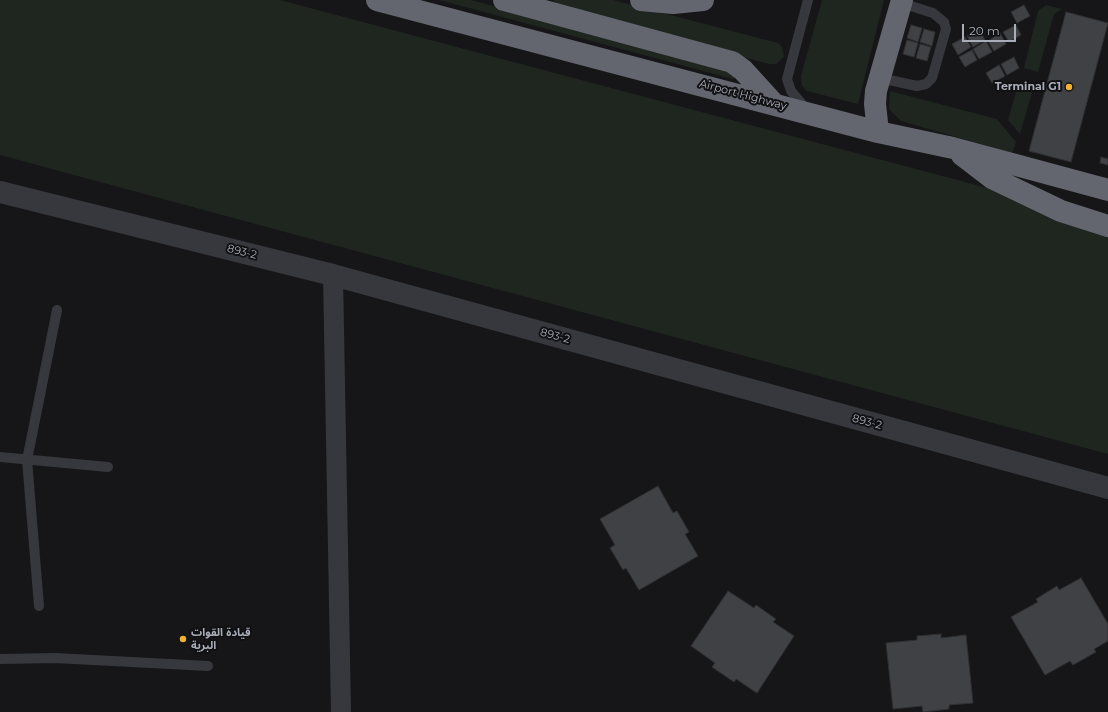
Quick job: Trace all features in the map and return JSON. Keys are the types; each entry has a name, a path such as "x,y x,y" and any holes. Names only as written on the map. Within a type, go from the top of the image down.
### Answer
{"highway":[{"name":"Airport Highway","path":"377,0 878,132 953,148 1108,190"},
{"path":"504,0 732,62 743,70 774,104"},
{"path":"641,0 673,3 703,0"},
{"path":"878,132 874,104 902,2"},
{"path":"953,148 992,178 1061,211 1108,226"}],"street":[{"name":"893-2","path":"0,192 332,275 1108,488"},
{"path":"332,275 341,712"}],"lane":[{"path":"808,0 787,79 791,91 810,113"},
{"path":"880,78 916,86 926,84 932,78 946,29 944,22 933,13 902,2"},
{"path":"39,606 27,460 57,310"},
{"path":"0,457 108,467"},
{"path":"0,659 55,658 208,666"}],"shaded area":[{"path":"0,0 280,0 1108,220 1108,454 0,155"},
{"path":"439,0 471,0 732,70 737,78 733,79"},
{"path":"553,0 613,0 778,43 782,47 784,57 776,64 769,64 559,8"},
{"path":"822,0 884,0 858,104 807,91 802,86 801,76"},
{"path":"1046,5 1062,9 1054,14 1038,72 1024,68 1038,11"},
{"path":"1018,85 1033,89 1020,134 1008,120"},
{"path":"890,91 997,119 1016,142 1012,153 901,121 889,109"}],"building":[{"path":"1024,5 1030,16 1017,23 1011,12"},
{"name":"Terminal G1","path":"1066,12 1108,23 1071,162 1029,151"},
{"path":"911,25 922,28 918,42 907,38"},
{"path":"1016,25 1021,35 1009,42 1003,32"},
{"path":"924,29 935,32 932,46 920,42"},
{"path":"979,29 985,40 973,47 967,36"},
{"path":"1000,33 1006,44 994,51 988,41"},
{"path":"965,37 971,47 958,55 952,44"},
{"path":"907,40 918,43 914,57 903,54"},
{"path":"986,41 992,52 979,59 973,49"},
{"path":"920,44 931,47 927,61 916,58"},
{"path":"972,50 977,60 965,67 959,57"},
{"path":"1014,57 1019,68 1007,75 1001,64"},
{"path":"999,65 1005,76 992,83 986,73"},
{"path":"1101,157 1108,159 1108,165 1100,163"},
{"path":"658,486 673,513 677,511 689,532 685,534 698,556 639,590 626,568 623,570 610,548 615,545 600,519"},
{"path":"1081,578 1108,624 1108,641 1094,649 1096,652 1073,665 1070,661 1045,675 1011,617 1038,602 1036,599 1057,586 1059,590"},
{"path":"728,591 754,608 756,605 776,619 773,622 794,636 757,693 736,679 734,682 712,667 715,663 691,646"},
{"path":"941,634 941,638 966,635 973,703 949,705 949,709 923,712 922,706 893,709 886,643 917,640 917,636"}],"place":[{"name":"Terminal G1","path":"1069,87"},
{"name":"قيادة القوات البرية","path":"183,639"}]}
